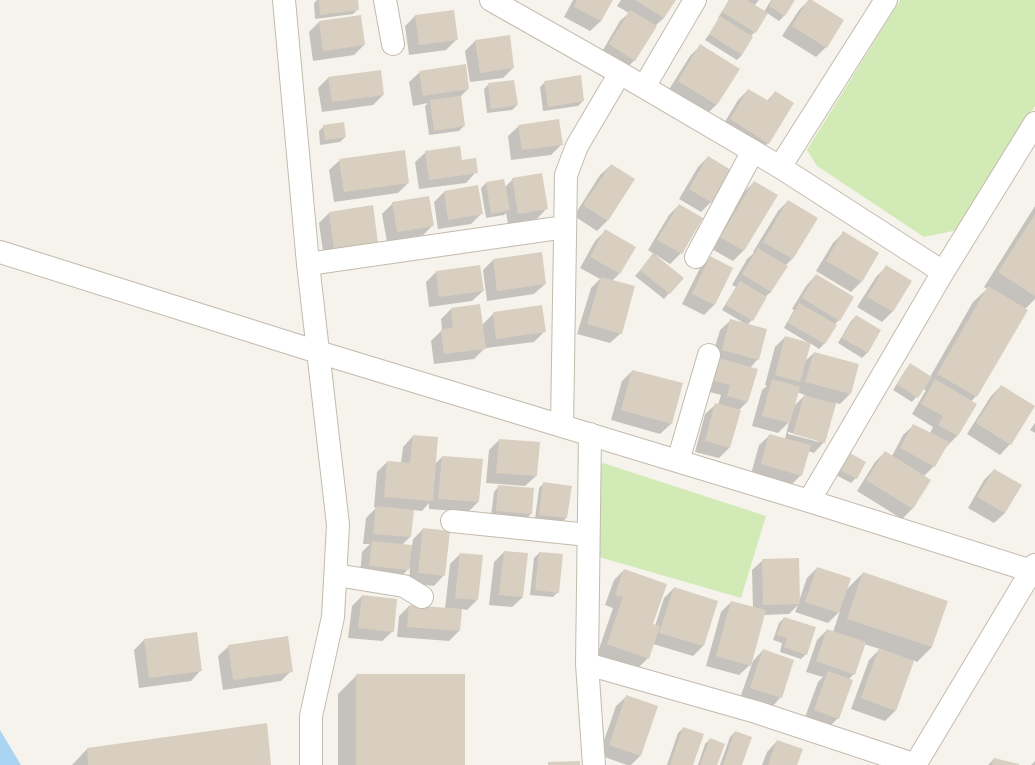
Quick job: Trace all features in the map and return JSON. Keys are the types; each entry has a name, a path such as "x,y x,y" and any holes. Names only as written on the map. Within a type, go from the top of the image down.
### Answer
{"street":[{"path":"284,0 308,264 338,525 334,617 311,716 311,765"},
{"path":"385,0 393,44"},
{"path":"491,0 620,73 780,167 943,272"},
{"path":"644,87 695,0"},
{"path":"780,167 886,0"},
{"path":"562,426 566,175 577,146 620,73"},
{"path":"809,501 943,272 1035,123"},
{"path":"696,257 753,151"},
{"path":"308,264 565,227"},
{"path":"0,252 318,352 1034,570 915,765 756,712 587,664"},
{"path":"678,461 709,355"},
{"path":"590,434 587,664 594,765"},
{"path":"452,521 588,535"},
{"path":"336,575 404,586 422,597"}],"green space":[{"path":"900,0 1035,0 1035,106 958,230 924,237 817,166 807,150"},
{"path":"603,463 766,516 741,598 599,557 594,471"}],"water":[{"path":"0,730 21,765 0,765"}],"building":[{"path":"319,0 358,0 359,10 320,15"},
{"path":"577,0 613,0 601,21 574,7"},
{"path":"635,0 676,0 664,18"},
{"path":"730,0 747,0 768,13 756,33 722,12"},
{"path":"772,0 795,0 785,16 769,6"},
{"path":"808,0 812,0 844,20 827,48 792,26"},
{"path":"454,10 458,40 419,45 415,15"},
{"path":"630,10 657,26 635,61 609,44"},
{"path":"361,15 365,45 323,51 319,21"},
{"path":"720,16 753,37 742,55 709,34"},
{"path":"510,35 514,68 480,73 475,40"},
{"path":"700,44 740,69 717,105 678,81"},
{"path":"466,64 469,89 423,96 419,71"},
{"path":"381,70 384,95 332,102 328,77"},
{"path":"581,75 584,101 548,107 544,81"},
{"path":"514,80 518,105 491,109 488,83"},
{"path":"748,89 769,101 775,91 794,103 769,144 730,119"},
{"path":"461,96 465,126 434,131 430,100"},
{"path":"559,119 563,145 522,150 518,125"},
{"path":"344,122 346,137 325,140 323,125"},
{"path":"460,146 462,160 476,158 478,173 429,180 425,151"},
{"path":"405,150 409,183 344,192 339,159"},
{"path":"708,156 731,170 712,203 689,189"},
{"path":"611,164 635,179 608,221 583,205"},
{"path":"542,173 548,209 518,214 512,178"},
{"path":"504,179 510,210 491,214 486,182"},
{"path":"754,181 778,195 744,251 720,237"},
{"path":"478,185 483,214 448,220 444,191"},
{"path":"429,196 434,226 397,232 392,202"},
{"path":"788,200 818,218 793,259 763,242"},
{"path":"679,204 703,218 682,254 657,240"},
{"path":"373,205 378,243 334,249 329,212"},
{"path":"1035,214 1035,296 998,272"},
{"path":"605,229 636,247 620,274 590,257"},
{"path":"843,231 879,253 862,282 826,261"},
{"path":"758,248 788,266 771,292 742,274"},
{"path":"542,252 546,284 497,291 493,259"},
{"path":"653,253 684,278 670,294 640,270"},
{"path":"710,256 733,268 715,305 692,294"},
{"path":"480,265 484,291 439,297 436,271"},
{"path":"886,265 912,281 893,312 867,297"},
{"path":"816,274 854,297 840,321 802,298"},
{"path":"601,277 635,286 622,334 587,324"},
{"path":"740,281 767,297 753,321 726,305"},
{"path":"988,286 1028,310 977,397 937,374"},
{"path":"799,303 837,325 825,344 788,323"},
{"path":"480,304 486,349 444,354 441,329 453,328 451,308"},
{"path":"542,305 546,332 496,339 493,312"},
{"path":"856,315 881,330 868,353 842,338"},
{"path":"730,319 767,329 759,360 722,350"},
{"path":"785,336 811,343 800,382 775,375"},
{"path":"814,352 859,364 851,394 805,382"},
{"path":"718,358 758,369 748,402 727,396 730,385 712,380"},
{"path":"910,363 932,377 918,398 897,384"},
{"path":"632,370 683,383 672,424 621,410"},
{"path":"772,379 800,387 790,423 762,416"},
{"path":"935,379 977,404 958,436 938,425 943,416 921,404"},
{"path":"1001,385 1035,406 1011,445 976,423"},
{"path":"804,395 836,404 825,443 793,434"},
{"path":"715,403 741,410 730,448 705,441"},
{"path":"913,424 949,442 935,467 900,448"},
{"path":"769,434 811,445 802,476 761,464"},
{"path":"413,435 438,437 433,501 384,497 387,461 410,463"},
{"path":"499,439 540,442 537,476 496,473"},
{"path":"885,451 931,480 913,509 866,480"},
{"path":"850,453 866,462 857,479 840,470"},
{"path":"442,456 483,459 479,502 438,499"},
{"path":"994,469 1022,485 1005,513 977,497"},
{"path":"543,482 572,486 567,518 539,515"},
{"path":"498,485 534,488 532,514 496,511"},
{"path":"376,506 414,510 411,537 373,534"},
{"path":"423,528 450,531 445,576 418,573"},
{"path":"372,541 412,545 409,570 369,566"},
{"path":"504,551 528,553 523,597 499,595"},
{"path":"539,552 563,554 559,593 535,590"},
{"path":"460,553 483,555 478,600 455,598"},
{"path":"799,558 800,604 763,605 762,559"},
{"path":"817,567 851,578 839,613 805,602"},
{"path":"624,569 667,584 653,624 660,626 649,659 607,644 623,597 615,595"},
{"path":"863,572 948,601 932,647 847,619"},
{"path":"674,587 718,601 704,646 659,633"},
{"path":"362,595 397,599 394,632 358,628"},
{"path":"731,601 766,610 751,666 716,656"},
{"path":"409,605 462,609 460,631 407,627"},
{"path":"784,617 816,627 807,655 784,647 787,638 777,635"},
{"path":"827,629 866,642 855,675 816,661"},
{"path":"197,632 202,671 149,678 144,639"},
{"path":"288,636 293,672 233,680 228,645"},
{"path":"879,648 914,661 896,711 861,698"},
{"path":"763,649 794,660 782,698 750,688"},
{"path":"828,671 853,680 839,719 814,710"},
{"path":"356,674 465,674 465,765 356,765"},
{"path":"626,695 658,706 641,756 609,745"},
{"path":"267,723 271,765 88,765 87,748"},
{"path":"683,727 704,734 693,765 670,765"},
{"path":"735,731 752,737 742,765 723,765"},
{"path":"710,738 725,744 717,765 700,765"},
{"path":"777,740 803,749 797,765 768,765"},
{"path":"994,758 1019,764 1019,765 992,765"},
{"path":"580,761 580,765 548,765 548,762"}]}
